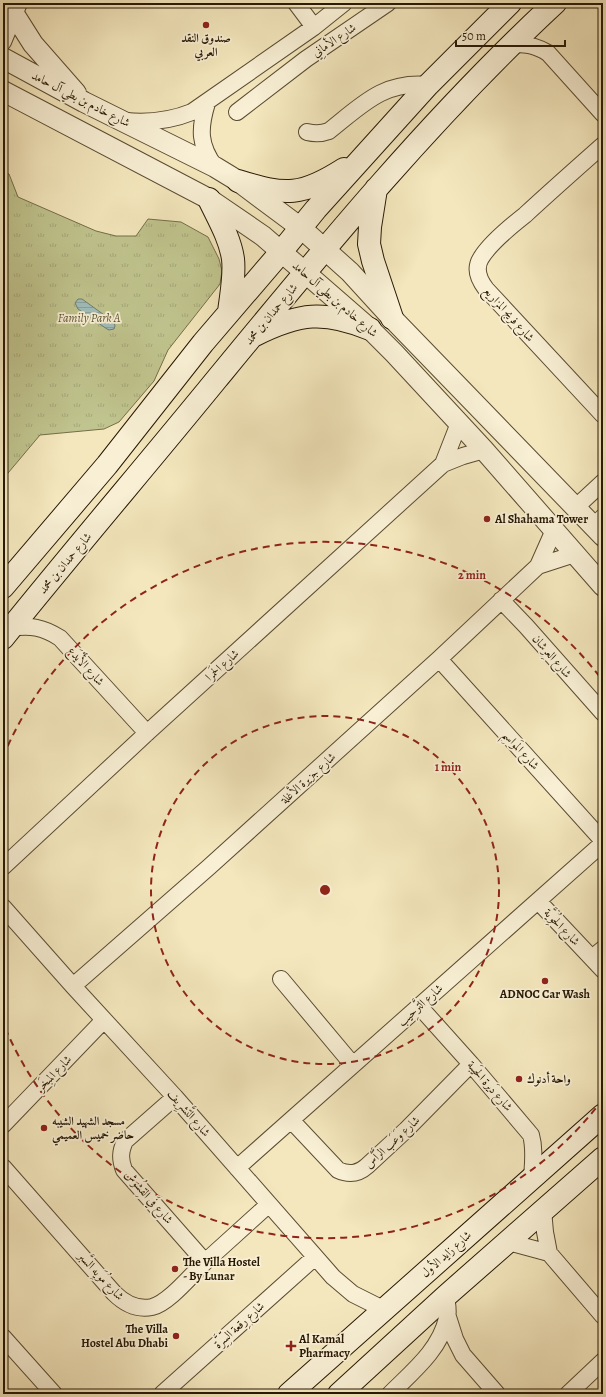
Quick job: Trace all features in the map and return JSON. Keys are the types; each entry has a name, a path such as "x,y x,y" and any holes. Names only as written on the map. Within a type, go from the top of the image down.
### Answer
{"main road":[{"path":"3,587 107,465 230,312 363,156 428,85 510,3"},
{"name":"شارع حمدان بن محمد","path":"7,633 376,189 445,112 510,45 555,3"},
{"path":"238,182 263,189 295,191 311,187 326,180 363,156"},
{"path":"376,189 369,244 373,261 392,318"},
{"path":"209,199 231,248 233,261 230,312"},
{"path":"251,338 290,320 310,316 344,320 370,329"},
{"name":"شارع زايد الأول","path":"288,1394 603,1114"},
{"path":"339,1394 447,1306 508,1242 602,1159"}],"street":[{"path":"296,3 314,27"},
{"name":"شارع الأمانِي","path":"123,121 158,121 175,118 192,112 314,27 344,3"},
{"name":"شارع الأمانِي","path":"275,53 294,58 306,59 388,3"},
{"path":"3,42 16,8"},
{"path":"16,8 33,44 84,102"},
{"path":"510,45 530,45 548,53 603,114"},
{"name":"شارع خادم بن بطي آل حامد","path":"3,58 84,102 215,168 238,182 301,228 350,272 392,318 576,507 600,527"},
{"path":"237,112 306,59"},
{"path":"307,132 314,134 329,131 372,97 388,89 404,85 428,85"},
{"name":"شارع خادم بن بطي آل حامد","path":"3,92 209,199 257,232 370,329 394,353 484,450 603,586"},
{"path":"207,103 202,117 202,144 207,156 215,168"},
{"name":"شارع فريج المزاريع","path":"603,145 504,233 481,258 478,266 478,275 486,289 603,415"},
{"name":"شارع الحَمرا","path":"442,464 459,423"},
{"name":"شارع الحَمرا","path":"3,866 442,464 484,450"},
{"path":"576,507 603,482"},
{"name":"شارع جزيرة الأغلة","path":"73,986 209,868 439,659 538,566 554,530"},
{"name":"شارع جزيرة الأغلة","path":"538,566 575,554"},
{"name":"شارع العِرشان","path":"501,600 603,713"},
{"name":"شارع الأَيْدَع","path":"7,633 24,626 40,628 49,631 60,638 147,733"},
{"name":"شارع المَواسِم","path":"439,659 603,842"},
{"name":"شارع التَّرحِيب","path":"236,1168 603,842"},
{"name":"شارع الحُوِيَّة","path":"538,901 599,959"},
{"name":"شارع التَّشرِيف","path":"3,906 73,986 175,1097 315,1257 346,1289 360,1298 383,1309"},
{"path":"281,979 353,1065"},
{"name":"شارع دَيرة الحَيبة","path":"419,1006 531,1134 534,1144 532,1178"},
{"name":"شارع المِبخَر","path":"3,1125 104,1020"},
{"name":"شارع وَعَب الرَّأس","path":"291,1120 338,1170 345,1173 361,1171 406,1130 471,1064"},
{"name":"شارع فَي القِشُوش","path":"175,1097 125,1141 121,1150 121,1161 124,1170 205,1262"},
{"name":"شارع مُوَيِه السَّبر","path":"3,1167 114,1293 121,1300 131,1306 141,1308 152,1307 162,1302 268,1205"},
{"path":"543,1210 549,1253 603,1316"},
{"path":"508,1242 549,1253"},
{"name":"شارع رِقعة السِّرَّة","path":"162,1394 315,1257"},
{"path":"390,1394 429,1355 440,1337 447,1306"},
{"path":"447,1306 455,1339 464,1355 496,1394"},
{"path":"3,1337 54,1394"},
{"path":"429,1355 442,1351 450,1351 464,1355"},
{"path":"568,1394 603,1361"}],"green space":[{"name":"Family Park A","path":"3,172 9,174 18,197 96,231 116,236 136,236 148,219 181,222 208,237 219,259 222,271 220,284 168,350 154,381 119,422 104,429 40,435 3,479"}],"water":[{"path":"78,299 82,299 114,322 114,329 107,329 78,309 75,303"}],"place":[{"name":"صندوق النقد العربي","path":"206,25"},
{"name":"Al Shahama Tower","path":"487,519"},
{"name":"ADNOC Car Wash","path":"545,981"},
{"name":"واحة أدنوك","path":"519,1079"},
{"name":"مسجد الشهيد الشيبه حاضر خميس العميمي","path":"44,1128"},
{"name":"The Villa Hostel - By Lunar","path":"175,1269"},
{"name":"The Villa Hostel Abu Dhabi","path":"176,1336"},
{"name":"Al Kamal Pharmacy","path":"291,1346"}]}
